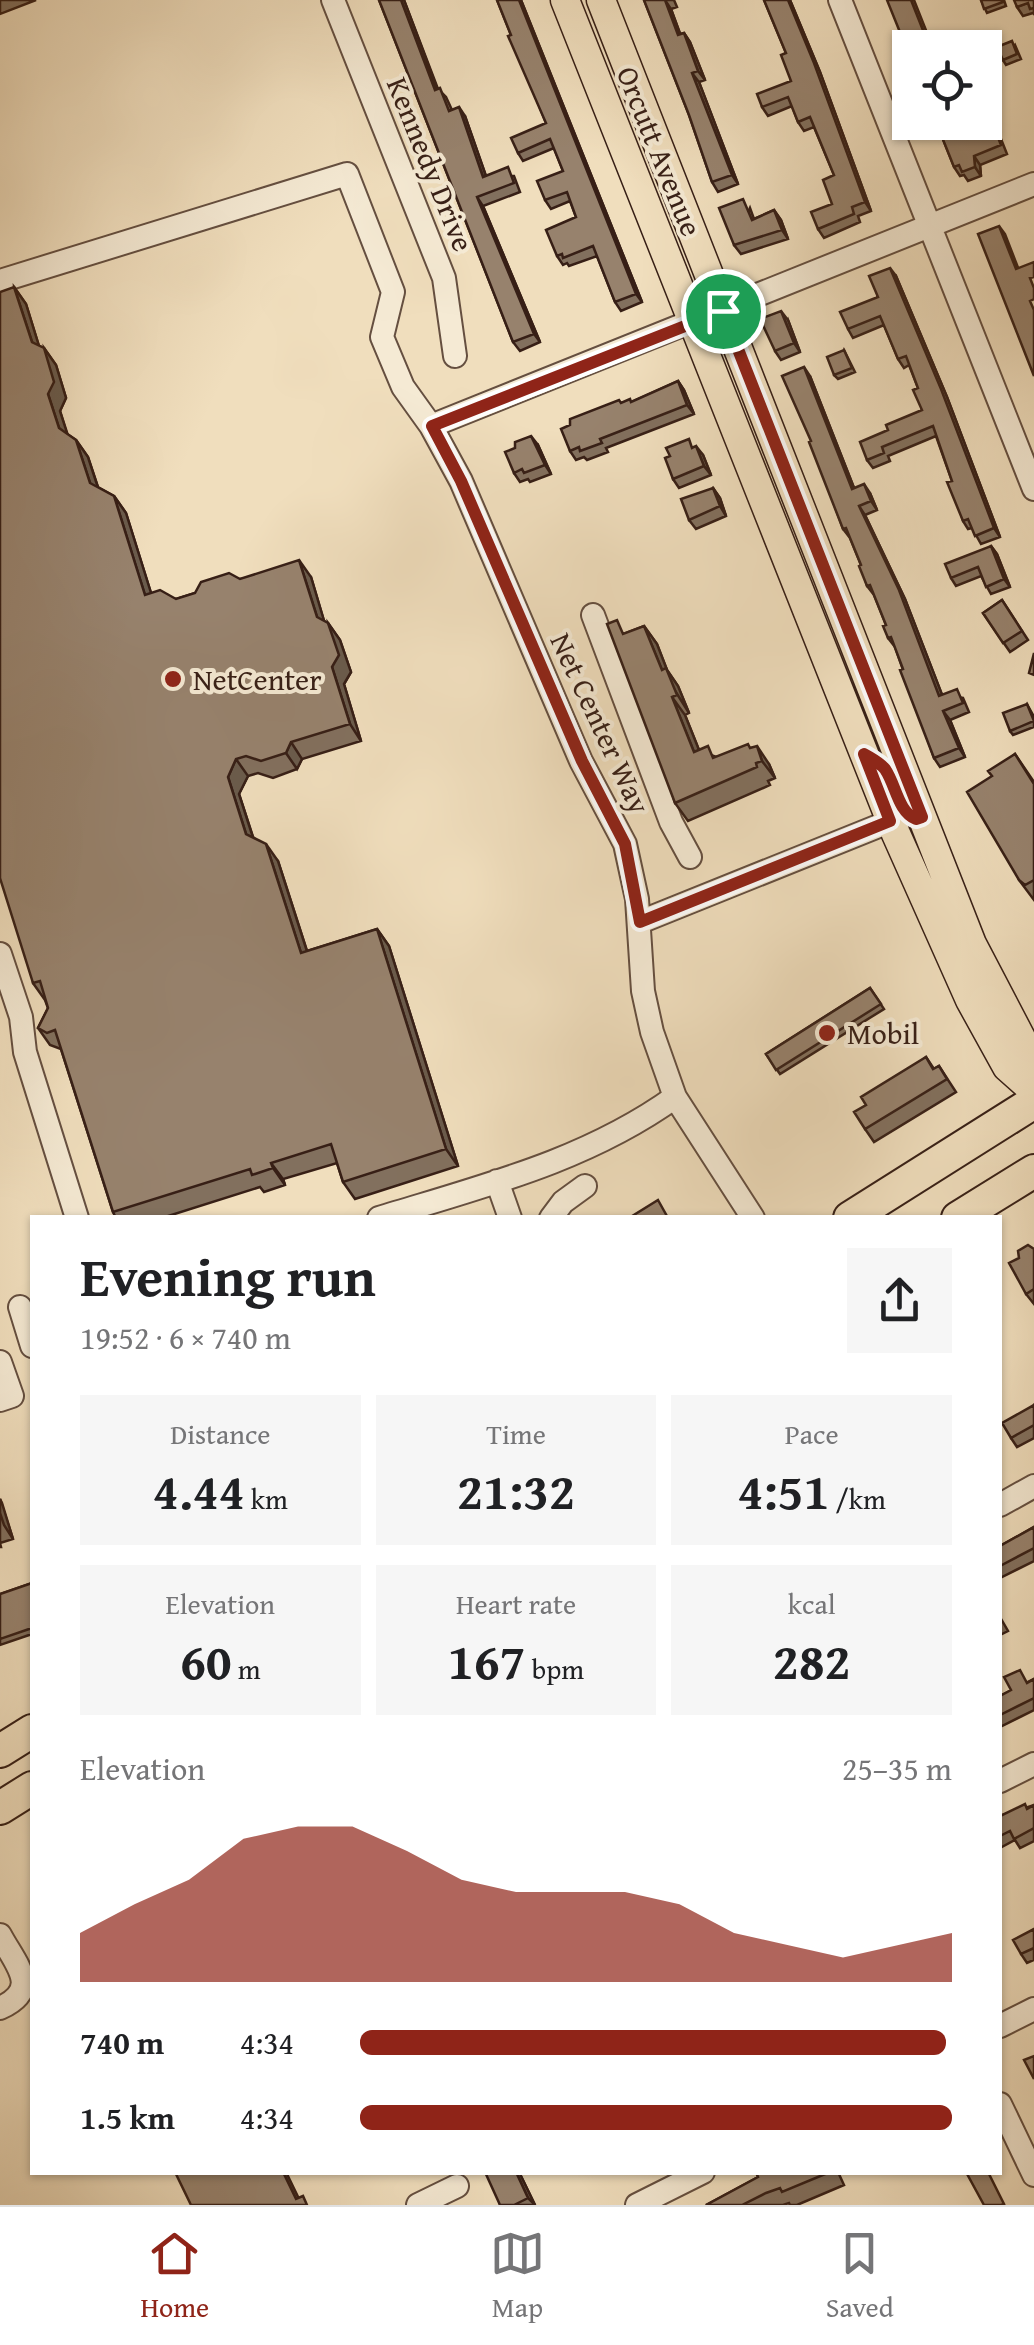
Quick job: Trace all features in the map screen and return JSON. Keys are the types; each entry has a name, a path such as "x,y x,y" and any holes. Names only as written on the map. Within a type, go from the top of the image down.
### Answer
{"highway":[{"path":"855,1215 1034,1102"},
{"path":"963,1215 1034,1171"},
{"path":"0,1751 30,1732"},
{"path":"0,1808 30,1789"}],"main road":[{"name":"Orcutt Avenue","path":"565,0 890,821 970,1000 1007,1068 1034,1091"},
{"name":"Orcutt Avenue","path":"600,0 972,944 1030,1055 1034,1070"},
{"path":"864,754 887,772 907,815 922,817"}],"street":[{"name":"Kennedy Drive","path":"333,0 444,278 455,356"},
{"path":"840,0 1034,489"},
{"name":"Net Center Way","path":"0,281 347,174 393,292 382,337 402,387 432,426 461,481 582,761 625,844 640,922 643,991 652,1032 675,1097 751,1215"},
{"path":"432,426 1034,184"},
{"path":"593,616 671,822 690,857"},
{"path":"640,922 890,821"},
{"path":"0,954 21,1017 25,1052 76,1215"},
{"path":"389,1215 592,1148 631,1128 675,1097"},
{"path":"498,1182 509,1215"},
{"path":"559,1214 585,1186"},
{"path":"18,1308 30,1341"},
{"path":"0,1362 12,1396 0,1400"},
{"path":"1002,1504 1034,1486"},
{"path":"1002,1780 1034,1764"},
{"path":"0,1936 24,1980 23,1991 14,2002 0,2008"},
{"path":"1002,2025 1034,2009"},
{"path":"1002,2108 1034,2175"},
{"path":"637,2205 697,2175"},
{"path":"418,2205 456,2184"}],"building":[{"path":"379,0 401,0 435,90 440,88 449,111 459,107 483,177 508,167 514,183 477,197 534,334 513,342"},
{"path":"497,0 519,0 636,294 615,302 593,246 563,258 562,254 557,256 546,230 576,217 567,192 545,200 537,181 563,171 550,139 518,153 511,138 546,123 508,36 511,35"},
{"path":"644,0 665,0 678,35 684,33 698,71 692,73 732,175 712,182"},
{"path":"764,0 788,0 865,202 852,207 854,214 818,229 811,212 832,204 823,180 834,175 810,117 798,122 788,97 762,107 757,94 791,81 781,55 786,53"},
{"path":"887,0 911,0 923,30 899,30"},
{"path":"981,0 1002,0 1003,2 984,9"},
{"path":"1014,0 1034,0 1034,8 1030,9 1028,3 1017,7"},
{"path":"1012,41 1017,54 1003,60 1002,45"},
{"path":"943,140 999,140 1001,145 974,156 975,167 962,172 959,165 954,167"},
{"path":"743,199 752,220 774,210 782,230 734,245 719,208"},
{"path":"999,226 1016,269 1034,262 1034,277 1030,278 1034,299 1030,301 1034,310 1034,376 978,234"},
{"path":"890,268 994,528 975,536 968,519 963,521 947,482 952,481 933,426 882,447 884,453 867,460 860,442 888,430 886,425 922,410 906,356 898,359 880,316 848,329 840,312 878,297 869,276"},
{"name":"NetCenter","path":"14,287 32,342 44,348 54,382 48,394 59,428 76,440 90,483 114,496 145,595 160,590 176,599 195,593 201,582 229,573 240,579 299,560 317,617 328,623 339,655 332,667 350,724 291,742 286,753 261,761 246,756 236,759 228,777 246,834 266,844 301,953 377,929 446,1149 343,1182 331,1144 271,1163 273,1168 252,1175 250,1169 113,1212 55,1030 47,1033 38,1028 48,1008 40,981 33,983 0,878 0,292"},
{"path":"781,311 794,343 775,351 760,319"},
{"path":"844,350 852,368 834,375 827,357"},
{"path":"804,367 852,489 864,484 871,501 859,506 899,590 939,696 957,689 963,703 943,711 959,748 934,758 891,637 888,638 870,585 867,586 846,528 843,529 782,376"},
{"path":"678,381 687,405 600,439 602,443 570,451 561,429 570,425 570,419 619,400 631,402"},
{"path":"531,436 545,465 514,473 505,452 515,448 515,442"},
{"path":"689,439 704,466 673,479 665,458 670,456 666,448"},
{"path":"713,488 720,506 689,520 681,499"},
{"path":"991,546 1004,579 986,587 978,567 951,578 945,564"},
{"path":"1002,600 1022,631 1003,643 983,613"},
{"path":"617,620 623,634 644,626 677,695 672,697 694,752 708,746 713,758 748,744 750,748 757,746 762,761 756,763 757,767 675,803 607,624"},
{"path":"1027,704 1034,721 1010,731 1003,713"},
{"path":"1015,754 1034,784 1034,880 1025,885 967,792 992,776 988,771"},
{"name":"Mobil","path":"870,988 881,1004 776,1070 766,1054"},
{"path":"926,1057 933,1069 939,1066 947,1079 865,1129 854,1112 866,1105 861,1097"},
{"path":"658,1200 666,1215 634,1215"},
{"path":"1028,1245 1034,1249 1034,1289 1026,1294 1009,1263 1019,1258 1018,1251"},
{"path":"1034,1405 1034,1425 1011,1438 1002,1423"},
{"path":"1034,1527 1034,1548 1002,1565 1002,1545"},
{"path":"30,1584 30,1629 0,1639 0,1594"},
{"path":"1020,1670 1027,1683 1034,1679 1034,1698 1002,1714 1002,1695 1011,1690 1004,1677"},
{"path":"1025,1804 1027,1809 1034,1805 1034,1828 1014,1839 1010,1831 1002,1835 1002,1815"},
{"path":"1034,1929 1034,1948 1021,1954 1013,1940"},
{"path":"1034,2056 1034,2079 1024,2060"},
{"path":"176,2175 284,2175 296,2199 303,2196 307,2205 191,2205"},
{"path":"486,2175 517,2175 528,2198 514,2205 500,2205"},
{"path":"823,2175 742,2205 706,2205 758,2177"},
{"path":"968,2175 990,2175 1004,2204 984,2205"}],"place":[{"name":"NetCenter","path":"173,679"},
{"name":"Mobil","path":"827,1033"}],"route":[{"path":"723,311 922,817 907,815 887,772 864,754 890,821 640,922 625,844 582,761 461,481 432,426 723,311"}]}
